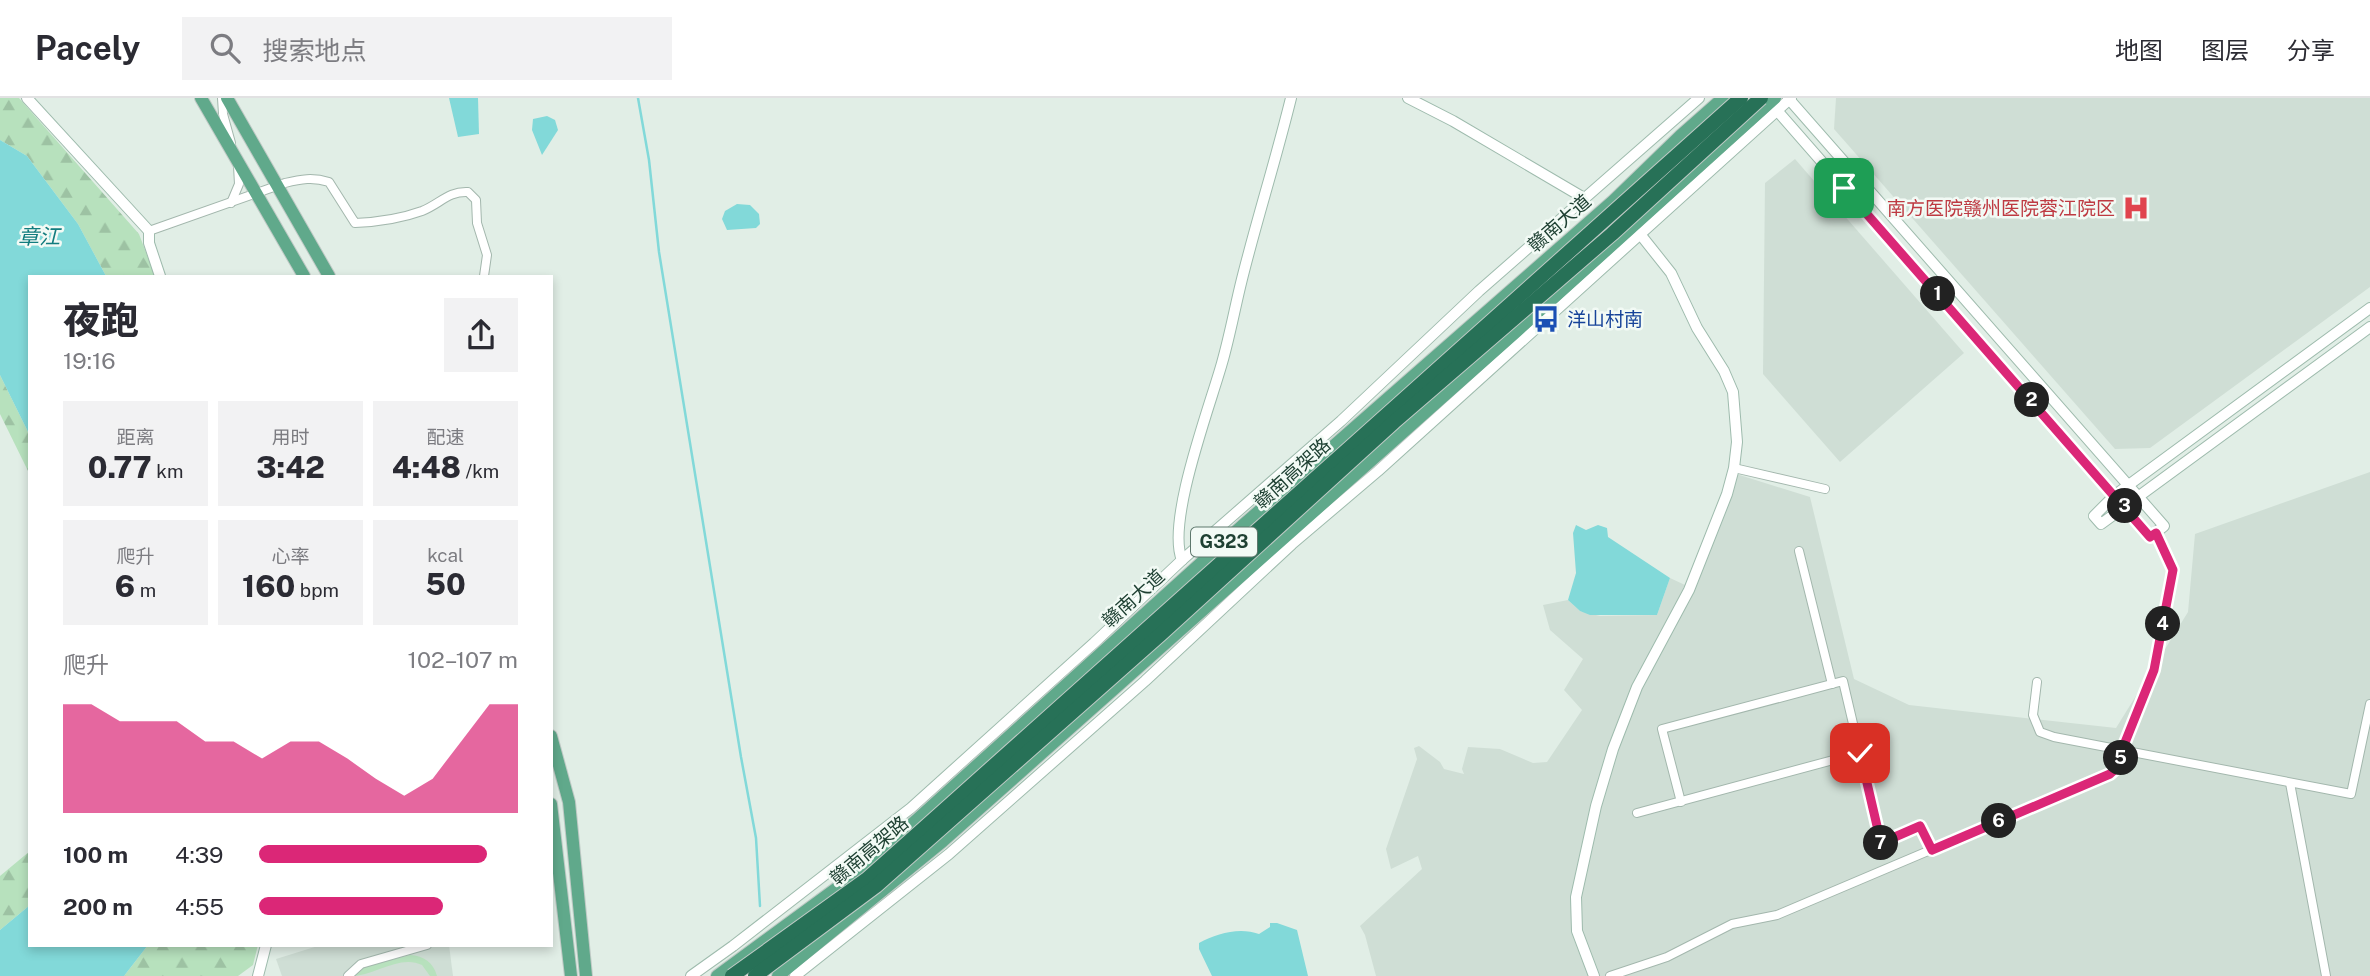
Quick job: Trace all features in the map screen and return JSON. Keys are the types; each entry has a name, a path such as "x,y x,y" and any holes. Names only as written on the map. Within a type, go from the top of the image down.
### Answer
{"highway":[{"name":"赣南高架路","path":"732,976 867,879 1741,98"},
{"name":"赣南高架路","path":"755,976 876,886 1171,625 1394,422 1770,102"}],"main road":[{"path":"201,98 303,275"},
{"path":"225,98 327,275"},
{"name":"赣南大道","path":"717,976 860,871 1243,525 1613,201 1723,98"},
{"name":"G323","path":"778,976 943,841 1516,332 1637,229 1704,160 1770,102"},
{"path":"1680,136 1704,160"},
{"path":"1613,201 1637,229"},
{"path":"1321,458 1345,483"},
{"path":"1243,525 1269,551"},
{"path":"553,743 569,802 586,976"},
{"path":"553,821 571,976"}],"street":[{"path":"27,98 149,231 149,243 160,275"},
{"path":"225,98 223,114 239,170 239,184 232,203"},
{"path":"1182,560 1177,548 1186,489 1223,362 1242,278 1291,98"},
{"path":"1408,98 1453,121 1584,198"},
{"path":"691,976 911,808 1182,560 1341,421 1479,291 1699,98"},
{"path":"795,976 949,854 1145,681 1292,544 1378,471 1770,102 1789,99 2164,526 2150,537 1770,102"},
{"path":"149,231 277,186 315,178 329,182 355,223 396,219 425,210 456,192 468,192 476,200 477,223 487,255 484,275"},
{"path":"1594,976 1577,931 1576,897 1596,806 1613,749 1637,687 1689,590 1727,494 1734,468 1737,433 1733,392 1724,370 1697,328 1671,273 1637,229"},
{"path":"2370,308 2115,495 2094,516 2101,524 2370,327"},
{"path":"1734,468 1825,489"},
{"path":"1609,976 1667,957 1732,924 1777,915 2110,774 2120,765 2122,750 2154,670 2173,570 2156,533"},
{"path":"1799,551 1832,684"},
{"path":"1681,802 1662,729 1843,681 1881,843 1920,826 1932,850"},
{"path":"2038,682 2033,715 2040,732 2054,737 2351,794 2370,704"},
{"path":"1637,813 1860,753"},
{"path":"2290,783 2326,976"},
{"path":"258,976 265,947"},
{"path":"348,976 361,964 420,947"}],"shaded area":[{"name":"南方医院赣州医院蓉江院区","path":"1836,98 2370,98 2370,287 2150,448 2115,449 1834,129"},
{"name":"南方医院赣州医院蓉江院区","path":"1795,159 1964,353 1840,462 1763,374 1765,183"},
{"path":"1730,472 1810,497 1854,679 1909,705 2116,728 2188,612 2195,534 2370,472 2370,976 1376,976 1360,926 1422,869 1418,856 1391,869 1386,849 1417,759 1414,748 1419,746 1440,762 1444,769 1464,774 1462,769 1468,747 1500,749 1533,763 1547,762 1582,710 1564,690 1583,659 1550,630 1543,605 1568,600 1580,611 1600,616 1657,615 1670,578 1685,585"},
{"path":"315,947 449,947 453,976 282,976 276,959"}],"green space":[{"path":"0,98 19,98 139,234 155,275 105,275 78,224 27,156 0,140"},
{"path":"0,375 28,432 28,471 0,414"},
{"path":"28,853 28,907 0,930 0,876"},
{"path":"146,947 258,947 253,965 238,976 124,976"},
{"path":"410,955 427,961 437,976 430,976 422,965 405,962 351,976 363,967"}],"water":[{"path":"449,98 478,98 479,134 458,137"},
{"path":"547,116 555,120 558,130 542,155 532,130 533,119"},
{"name":"章江","path":"0,140 27,156 78,224 105,275 28,275 28,432 0,375"},
{"path":"737,204 750,205 759,214 760,224 756,228 727,230 722,219 725,211"},
{"path":"1576,525 1586,530 1598,525 1607,528 1608,537 1670,578 1657,615 1590,615 1580,611 1568,600 1576,573 1573,533"},
{"path":"28,907 28,947 146,947 124,976 0,976 0,930"},
{"path":"1270,923 1297,930 1308,976 1212,976 1199,949 1199,943 1229,932 1259,934 1270,927"}],"waterway":[{"path":"638,98 649,160 659,252 756,838 760,906"}],"place":[{"name":"南方医院赣州医院蓉江院区","path":"2136,208"},
{"name":"洋山村南","path":"1546,319"}],"route":[{"path":"1844,188 2150,537 2156,533 2173,570 2154,670 2122,750 2120,765 2110,774 1932,850 1920,826 1881,843 1860,753"}]}
